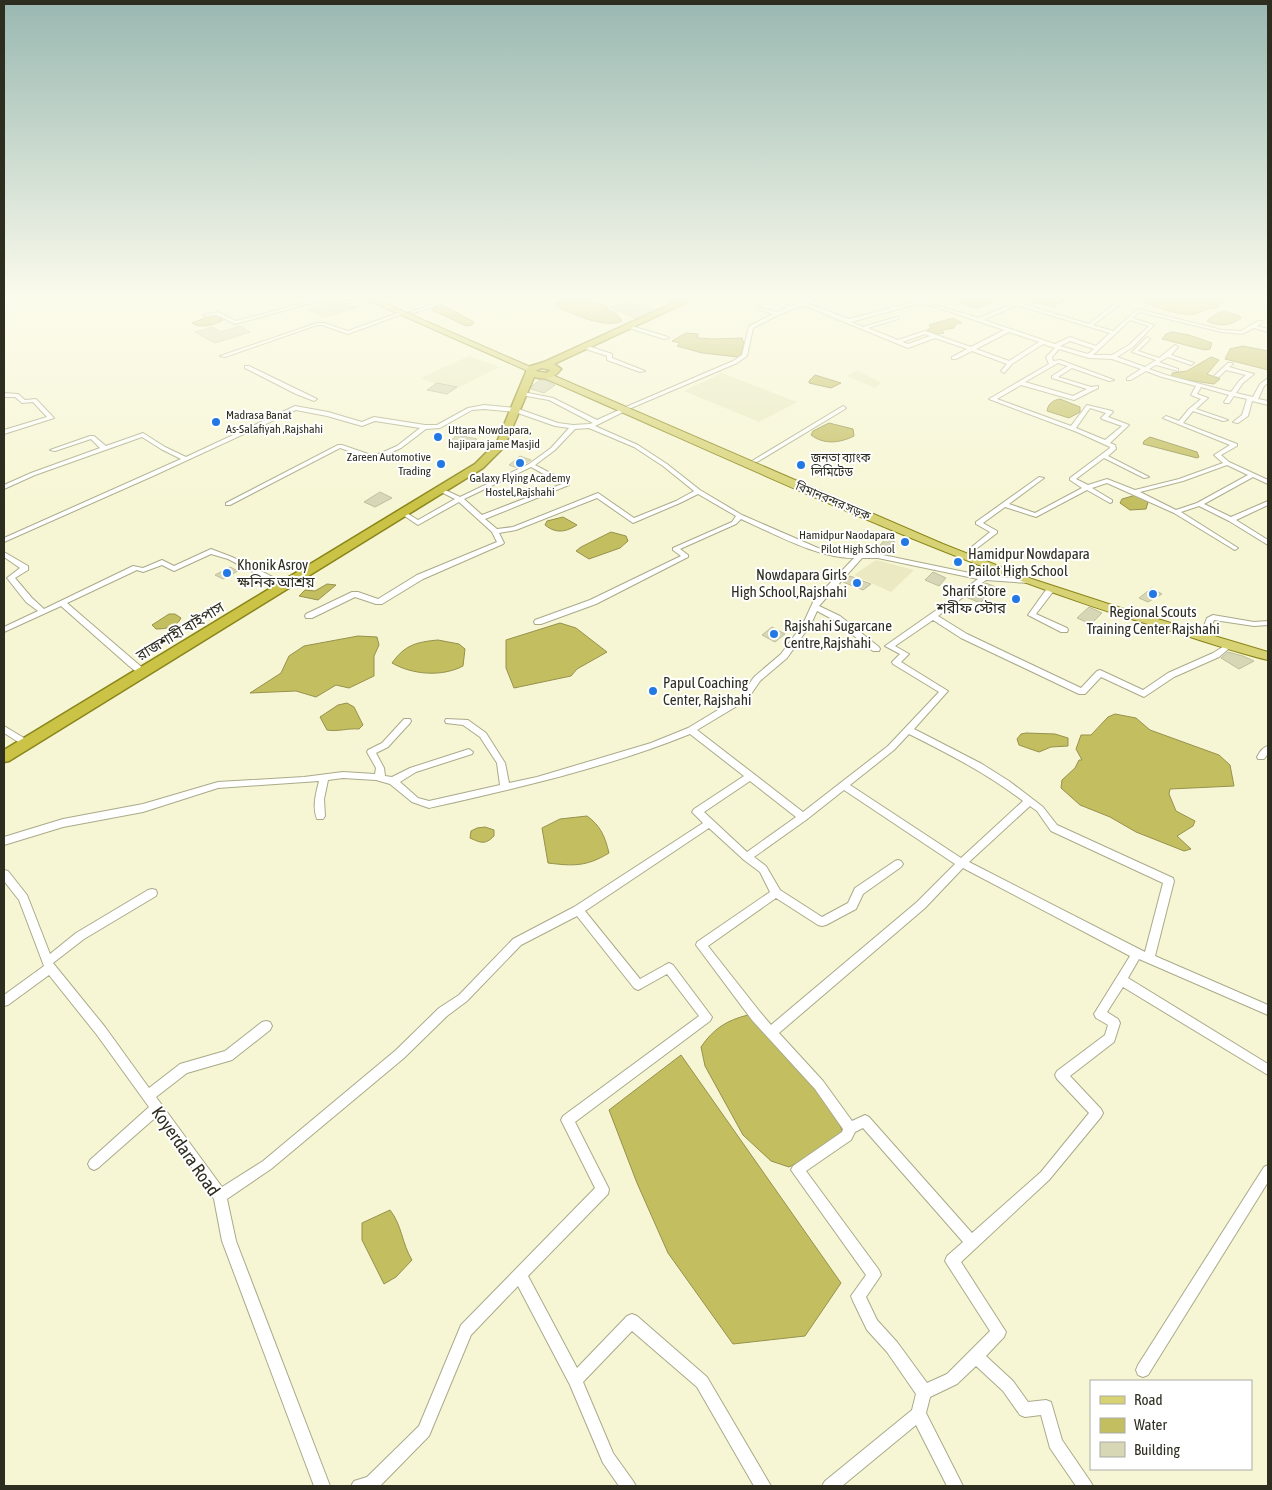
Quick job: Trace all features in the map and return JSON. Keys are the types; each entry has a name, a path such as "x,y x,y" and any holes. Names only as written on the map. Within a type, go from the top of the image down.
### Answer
{"highway":[{"path":"531,371 543,365 552,366 550,373"},
{"path":"522,395 531,383 550,373 558,365"},
{"path":"531,371 550,373"},
{"name":"রাজশাহী বাইপাস","path":"4,757 479,466 498,448 509,428 531,371"}],"main road":[{"path":"517,365 531,371"},
{"name":"বিমানবন্দর সড়ক","path":"550,373 940,546 1028,581 1120,612 1268,656"},
{"name":"বিমানবন্দর সড়ক","path":"626,408 970,551 1054,582 1206,631 1268,648"}],"street":[{"path":"625,365 642,371"},
{"path":"298,408 362,424 374,420 438,427 470,409 484,407 516,410 557,425 573,427 590,426 725,365"},
{"path":"1004,371 1009,365"},
{"path":"1051,365 992,400 1072,429 1114,447 1072,480 1110,501"},
{"path":"1068,365 1111,380"},
{"path":"1131,365 1199,386 1268,403"},
{"path":"1129,379 1153,365"},
{"path":"1165,365 1176,370"},
{"path":"1021,383 1074,398 1094,388 1054,378 1072,366"},
{"path":"1217,376 1227,366 1251,375 1241,382 1227,402"},
{"path":"4,540 186,459 314,399 247,367"},
{"path":"1236,422 1245,416 1252,400 1262,385 1268,380"},
{"path":"1181,422 1205,398 1194,395 1199,386"},
{"path":"4,395 16,395 24,402 34,400 51,418 4,432"},
{"path":"522,395 551,399 598,423"},
{"path":"1072,429 1090,406 1110,412 1104,418 1126,425 1106,443"},
{"path":"755,461 843,408"},
{"path":"1192,409 1226,420"},
{"path":"1166,418 1181,422 1235,445 1217,455 1227,463 1267,480"},
{"path":"590,426 636,446 698,491 740,516 816,548 841,556 878,556 984,578 1028,581"},
{"path":"228,504 340,446 374,458 399,447 425,427"},
{"path":"403,513 418,523 531,465 553,448 573,427"},
{"path":"4,487 33,474 143,435 163,448 186,459"},
{"path":"53,450 92,437 105,449"},
{"path":"1104,456 1146,477"},
{"path":"1134,492 1181,480 1227,463"},
{"path":"481,518 567,484 531,465"},
{"path":"1176,512 1199,504 1253,475"},
{"path":"970,551 995,532 978,524 1041,478"},
{"path":"1004,504 1036,515 1086,488 1107,481 1176,512 1235,548"},
{"path":"309,616 355,594 379,602 420,577 501,542 496,531 481,518 460,500 441,490"},
{"path":"496,531 514,529 598,495 632,521 678,502 698,491"},
{"path":"1231,520 1268,503"},
{"path":"1199,504 1231,520 1267,542"},
{"path":"538,622 593,602 686,556 675,549 734,523 740,516"},
{"path":"4,630 136,568 143,570 162,562 174,569 211,551 230,558 285,585"},
{"path":"4,554 25,568 11,578 29,600 43,612"},
{"path":"4,841 63,823 143,808 206,788 343,775 393,781 415,800 429,805 537,780 654,745 691,730 744,698 758,680 784,656 807,624 818,602 860,556"},
{"path":"747,857 803,817 884,754 909,730 944,691 896,662 905,654 889,646 984,578"},
{"path":"1050,589 1032,615 1064,630"},
{"path":"62,603 88,623 116,652 142,672"},
{"path":"815,607 837,618 876,649"},
{"path":"933,616 964,636 1082,692 1100,673 1144,694 1172,675 1216,655 1229,645"},
{"path":"1206,631 1213,617 1254,624 1268,623"},
{"path":"380,778 380,768 371,752 385,745 407,721"},
{"path":"449,721 464,722 483,735 501,763 506,787"},
{"path":"4,729 26,743"},
{"path":"691,730 803,817"},
{"path":"909,730 979,766 1030,800 1054,828 1170,881 1149,958"},
{"path":"1260,757 1268,749"},
{"path":"393,781 413,770 469,752"},
{"path":"750,776 697,812 763,869 776,894 822,922 852,906 860,890 898,864"},
{"path":"320,816 319,799 324,778"},
{"path":"844,785 962,863 1136,954 1268,1010"},
{"path":"771,1032 921,905 962,863 1030,800"},
{"path":"220,1196 267,1165 400,1054 443,1012 463,998 517,942 578,910 710,823"},
{"name":"Koyerdara Road","path":"4,874 23,898 48,965 101,1031 220,1196 229,1241 322,1486"},
{"path":"4,1001 80,936 152,894"},
{"path":"776,894 701,946 771,1032 819,1085 850,1128"},
{"path":"359,1486 371,1484 424,1431 466,1330 604,1189 567,1120 706,1017 669,968 638,986 578,910"},
{"path":"830,1486 918,1414 924,1392 952,1379 999,1332 952,1261 1045,1176 1097,1114 1061,1075 1110,1038 1114,1023 1100,1014 1136,954"},
{"path":"1121,980 1268,1070"},
{"path":"148,1096 184,1068 228,1056 266,1026"},
{"path":"94,1164 157,1108"},
{"path":"924,1392 892,1347 872,1325 858,1296 874,1275 796,1170 847,1136 850,1128 865,1121 972,1242"},
{"path":"1143,1370 1268,1171"},
{"path":"520,1275 575,1380 608,1458 628,1486"},
{"path":"575,1380 632,1321 702,1382 763,1486"},
{"path":"976,1356 1008,1386 1025,1410 1046,1407 1055,1443 1085,1486"},
{"path":"918,1414 955,1486"}],"shaded area":[{"path":"450,365 492,365 499,367 452,391 421,378"},
{"path":"857,370 881,383 875,388 847,376"},
{"path":"722,373 797,402 759,422 684,391"},
{"path":"876,560 914,570 891,592 854,575"}],"water":[{"path":"1198,365 1215,365 1207,374 1220,379 1214,384 1172,376 1172,373 1187,371"},
{"path":"1247,365 1268,365 1268,370"},
{"path":"815,375 841,383 831,388 809,383"},
{"path":"1060,399 1080,407 1080,412 1069,418 1047,411 1052,402"},
{"path":"829,423 853,429 854,436 843,440 827,442 811,435 813,431"},
{"path":"1150,437 1197,452 1199,457 1143,444"},
{"path":"1136,495 1148,502 1146,509 1130,510 1120,503 1122,499"},
{"path":"563,517 577,525 569,529 557,531 545,525 547,521"},
{"path":"611,532 626,536 628,541 620,548 589,559 576,551 581,547"},
{"path":"327,584 336,585 318,600 299,596 305,590 315,591"},
{"path":"169,614 175,614 181,618 177,624 167,628 156,629 152,625"},
{"path":"560,623 576,628 607,652 577,669 571,676 514,688 506,668 506,640"},
{"path":"358,636 377,637 379,645 374,656 374,676 349,688 336,685 316,697 296,691 250,693 281,673 289,656 304,646"},
{"path":"438,640 459,644 465,649 463,666 446,672 428,673 409,670 392,663 406,648 423,642"},
{"path":"347,703 354,707 363,725 359,729 327,730 320,717 338,705"},
{"path":"1115,714 1136,718 1150,730 1219,755 1230,765 1234,786 1170,789 1169,794 1176,811 1195,821 1193,826 1177,836 1191,849 1184,851 1136,832 1110,817 1080,805 1061,788 1062,780 1075,768 1079,760 1082,760 1076,749 1081,735 1091,735 1108,717"},
{"path":"1021,734 1055,734 1068,738 1068,746 1051,747 1039,752 1019,745 1017,739"},
{"path":"587,816 602,832 609,853 586,863 565,865 548,863 542,828 560,819"},
{"path":"485,827 494,830 494,836 491,839 483,842 470,838 471,831"},
{"path":"748,1015 767,1031 835,1113 843,1133 824,1150 789,1167 771,1161 743,1135 705,1066 701,1047 710,1035 721,1026"},
{"path":"681,1055 841,1283 805,1336 733,1344 668,1253 637,1183 609,1110"},
{"path":"390,1210 397,1222 412,1260 396,1277 384,1284 362,1240 362,1223"}],"building":[{"path":"540,380 545,380 555,385 544,393 531,389"},
{"path":"437,383 457,387 447,394 427,390"},
{"path":"457,435 477,439 467,448 447,444"},
{"name":"Galaxy Flying Academy Hostel,Rajshahi","path":"520,456 531,460 517,468 509,465"},
{"path":"380,492 392,498 375,507 364,502"},
{"path":"885,539 895,542 886,554 876,551"},
{"name":"Khonik Asroy ক্ষনিক আশ্রয়","path":"230,567 238,571 223,579 215,575"},
{"path":"933,572 946,578 939,586 925,580"},
{"name":"Nowdapara Girls High School,Rajshahi","path":"850,576 871,584 863,590 843,582"},
{"path":"986,583 996,587 980,603 966,597"},
{"name":"Regional Scouts Training Center Rajshahi","path":"1152,588 1162,594 1148,602 1139,598"},
{"path":"1089,607 1102,613 1091,624 1077,618"},
{"name":"Rajshahi Sugarcane Centre,Rajshahi","path":"772,627 785,634 775,642 762,635"},
{"path":"1228,652 1254,661 1239,669 1221,658"}],"place":[{"name":"Madrasa Banat As-Salafiyah ,Rajshahi","path":"216,422"},
{"name":"Uttara Nowdapara, hajipara jame Masjid","path":"438,437"},
{"name":"Galaxy Flying Academy Hostel,Rajshahi","path":"520,463"},
{"name":"Zareen Automotive Trading","path":"441,464"},
{"name":"জনতা ব্যাংক লিমিটেড","path":"801,465"},
{"name":"Hamidpur Naodapara Pilot High School","path":"905,542"},
{"name":"Hamidpur Nowdapara Pailot High School","path":"958,562"},
{"name":"Khonik Asroy ক্ষনিক আশ্রয়","path":"227,573"},
{"name":"Nowdapara Girls High School,Rajshahi","path":"857,583"},
{"name":"Regional Scouts Training Center Rajshahi","path":"1153,594"},
{"name":"Sharif Store শরীফ স্টোর","path":"1016,599"},
{"name":"Rajshahi Sugarcane Centre,Rajshahi","path":"774,634"},
{"name":"Papul Coaching Center, Rajshahi","path":"653,691"}]}
